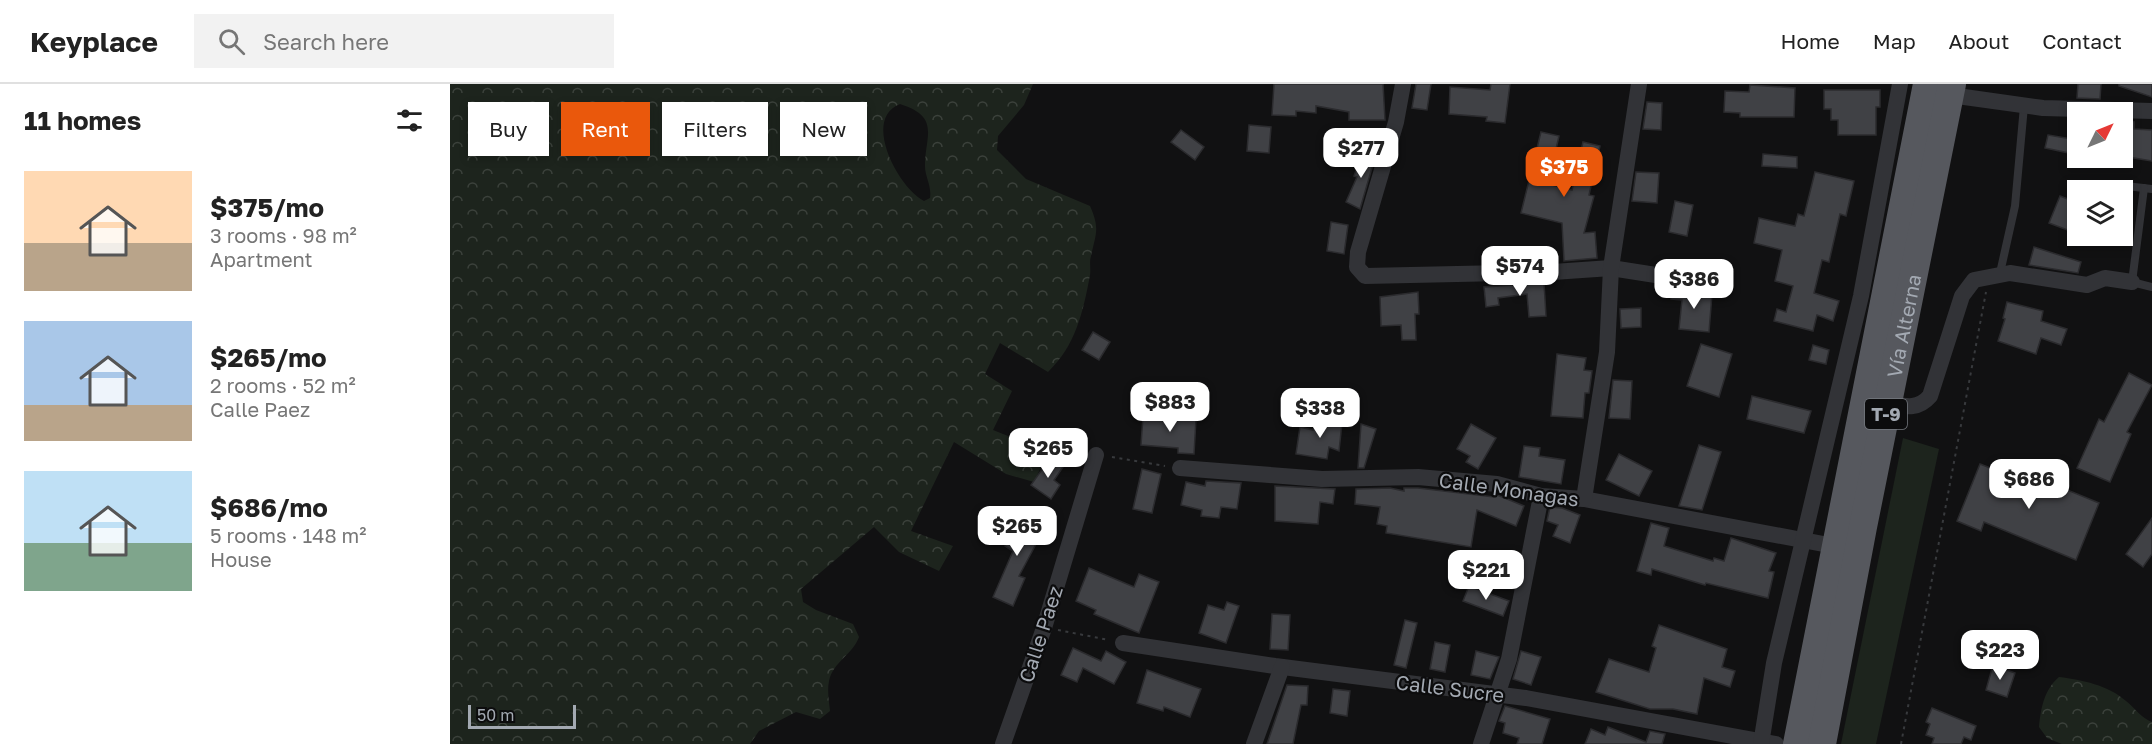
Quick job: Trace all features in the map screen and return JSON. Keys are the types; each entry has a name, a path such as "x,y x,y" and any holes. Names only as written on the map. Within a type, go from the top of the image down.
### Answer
{"highway":[{"name":"Vía Alterna","path":"1822,744 1888,403 1943,88"},
{"name":"Vía Alterna","path":"1797,744 1834,546 1943,88"}],"street":[{"path":"1403,84 1395,122 1358,252 1358,267 1361,274 1368,277 1553,272 1611,268 1713,284"},
{"path":"1584,499 1607,352 1611,268 1640,84"},
{"path":"1766,744 1774,663 1861,296 1900,84"},
{"path":"1943,88 2024,106 2152,111"},
{"path":"1888,403 1911,408 1922,404 1930,396 1962,296 1974,280 1995,274 2087,285 2105,278 2132,282"},
{"name":"Calle Paez","path":"1003,744 1044,628 1096,455"},
{"name":"Calle Monagas","path":"1180,468 1322,479 1418,477 1497,484 1541,496 1584,499 1834,546"},
{"path":"1481,744 1509,659 1541,496"},
{"name":"Calle Sucre","path":"1123,643 1282,667 1498,693 1641,718 1766,744"},
{"path":"1254,744 1282,667"}],"lane":[{"path":"1995,274 2015,206 2024,106"},
{"path":"2133,187 2148,189 2132,282 2152,287"}],"path":[{"path":"1901,744 1995,274"},
{"path":"1096,455 1180,468"},
{"path":"1044,628 1123,643"}],"green space":[{"path":"450,84 1033,84 1024,105 998,136 997,150 1026,179 1090,206 1096,231 1090,258 1090,275 1081,315 1065,351 1048,372 1000,343 985,374 1012,391 993,430 1048,452 1034,482 1006,474 954,442 911,531 953,546 939,571 899,552 874,527 801,589 803,602 816,610 853,624 859,637 831,674 828,688 830,711 820,719 796,712 759,731 750,744 450,744","holes":["900,104 921,115 928,129 925,166 930,198 924,201 904,183 895,169 884,138 884,124 889,112"]},
{"path":"1903,438 1939,449 1876,744 1841,744"},
{"path":"2059,677 2094,684 2119,695 2152,722 2152,744 2062,744 2047,738 2039,727 2041,713 2050,688"}],"building":[{"path":"1274,84 1383,84 1385,120 1349,120 1349,112 1316,106 1316,113 1296,111 1296,116 1272,115"},
{"path":"1416,84 1431,84 1427,110 1412,108"},
{"path":"1491,84 1510,84 1505,123 1486,121 1487,117 1449,114 1450,87 1490,90"},
{"path":"2078,84 2101,84 2100,99 2077,98"},
{"path":"2119,84 2152,84 2152,97 2119,86"},
{"path":"1750,85 1795,88 1794,117 1740,117 1740,113 1724,112 1725,91 1749,92"},
{"path":"1824,90 1880,90 1880,107 1876,107 1876,135 1838,135 1838,120 1831,120 1831,109 1824,109"},
{"path":"1647,102 1662,103 1661,130 1643,129"},
{"path":"2133,122 2134,129 2152,130 2152,161 2133,158"},
{"path":"1249,125 1271,127 1269,153 1247,151"},
{"path":"1181,130 1204,147 1195,160 1171,142"},
{"path":"1541,132 1559,136 1548,184 1572,190 1583,142 1600,146 1589,195 1594,196 1584,233 1595,232 1597,258 1564,261 1562,223 1521,213"},
{"path":"2048,135 2067,138 2067,153 2045,148"},
{"path":"1363,150 1376,154 1360,209 1346,202 1357,177 1354,176"},
{"path":"1763,154 1797,157 1797,168 1762,166"},
{"path":"1636,172 1659,173 1657,203 1632,201"},
{"path":"1815,172 1854,181 1846,216 1840,214 1829,262 1822,260 1814,293 1839,301 1833,321 1817,315 1813,331 1774,321 1777,309 1786,312 1793,286 1775,281 1782,250 1754,243 1759,218 1795,226 1798,214 1804,216"},
{"path":"2060,196 2067,199 2067,230 2049,223"},
{"path":"1675,201 1693,205 1687,236 1669,232"},
{"path":"1331,222 1348,225 1344,254 1327,251"},
{"path":"2034,247 2081,262 2078,273 2029,265"},
{"path":"1544,283 1546,316 1529,317 1527,294 1498,298 1499,305 1486,307 1484,287"},
{"path":"1672,288 1712,294 1709,332 1679,329 1682,300 1671,299"},
{"path":"1418,292 1419,314 1415,314 1416,340 1402,340 1401,325 1381,326 1380,297"},
{"path":"2007,302 2043,311 2041,321 2067,329 2061,345 2041,338 2036,354 1998,341 2005,319 2003,318"},
{"path":"1641,308 1641,327 1621,328 1620,309"},
{"path":"1093,332 1110,342 1099,360 1082,350"},
{"path":"1701,344 1732,354 1719,397 1687,386"},
{"path":"1813,345 1829,350 1826,364 1809,360"},
{"path":"1557,354 1586,358 1584,370 1592,371 1589,393 1585,393 1583,418 1551,416"},
{"path":"2129,373 2152,385 2127,432 2131,434 2110,482 2077,468 2099,419 2104,422"},
{"path":"1613,380 1632,381 1630,419 1609,418"},
{"path":"1752,396 1811,411 1804,433 1747,419"},
{"path":"1143,416 1196,419 1194,454 1178,453 1178,448 1141,445"},
{"path":"1316,418 1342,423 1339,451 1329,447 1327,459 1296,454 1300,427 1313,430"},
{"path":"1361,424 1376,429 1364,468 1358,468"},
{"path":"1471,424 1496,438 1478,469 1466,462 1470,456 1457,449"},
{"path":"1699,445 1721,452 1702,510 1679,506"},
{"path":"1524,446 1540,448 1539,456 1565,460 1561,484 1519,477"},
{"path":"1619,454 1652,471 1639,496 1606,480"},
{"path":"1050,458 1063,467 1054,480 1060,485 1051,499 1031,485"},
{"path":"1980,464 2006,474 2009,466 2099,503 2076,560 1984,522 1981,531 1957,521"},
{"path":"1142,469 1161,474 1152,513 1133,509"},
{"path":"1206,481 1241,483 1237,509 1221,507 1219,518 1201,516 1202,510 1181,505 1186,482 1205,486"},
{"path":"1275,486 1335,489 1333,504 1320,502 1318,524 1275,521"},
{"path":"1390,488 1404,491 1404,488 1418,488 1494,497 1495,494 1524,506 1516,526 1477,510 1471,547 1386,533 1387,526 1377,524 1380,507 1355,504 1356,489"},
{"path":"1550,507 1562,508 1580,515 1570,543 1553,536 1558,525 1547,521"},
{"path":"1013,513 1044,529 1019,576 1025,578 1013,606 993,597 1013,551 1005,546 1013,530 1006,527"},
{"path":"2152,518 2152,554 2143,567 2126,554"},
{"path":"1651,523 1669,528 1664,546 1713,561 1714,558 1724,561 1731,538 1776,553 1769,571 1774,572 1768,598 1706,583 1705,585 1652,569 1651,575 1637,571"},
{"path":"1089,568 1134,587 1139,574 1159,582 1139,633 1094,614 1096,610 1076,601"},
{"path":"1469,586 1509,601 1503,616 1463,601"},
{"path":"1227,602 1239,606 1226,643 1199,633 1208,605 1224,610"},
{"path":"1272,614 1290,615 1288,650 1270,649"},
{"path":"1405,620 1417,623 1406,668 1394,665"},
{"path":"1659,625 1727,649 1722,667 1735,671 1730,687 1704,678 1697,714 1673,709 1650,709 1596,692 1609,659 1649,672 1656,648 1652,646"},
{"path":"1435,642 1450,645 1445,672 1430,669"},
{"path":"1073,648 1101,661 1106,651 1126,662 1114,684 1083,668 1077,682 1061,675"},
{"path":"1476,651 1499,657 1490,679 1471,675"},
{"path":"1521,651 1541,657 1531,685 1513,679"},
{"path":"1993,665 2015,673 2007,697 1986,690"},
{"path":"1147,670 1201,689 1190,717 1164,707 1163,711 1137,703"},
{"path":"1287,685 1308,686 1307,705 1301,705 1293,744 1267,744"},
{"path":"1333,689 1350,691 1347,716 1330,713"},
{"path":"1505,706 1550,719 1542,744 1517,744 1519,738 1503,733 1505,723 1499,721"},
{"path":"1932,708 1976,726 1971,740 1964,737 1961,744 1932,744 1934,738 1926,735 1930,724 1926,722"},
{"path":"1608,727 1646,742 1650,731 1665,734 1662,744 1585,744 1591,729 1605,735"}]}
